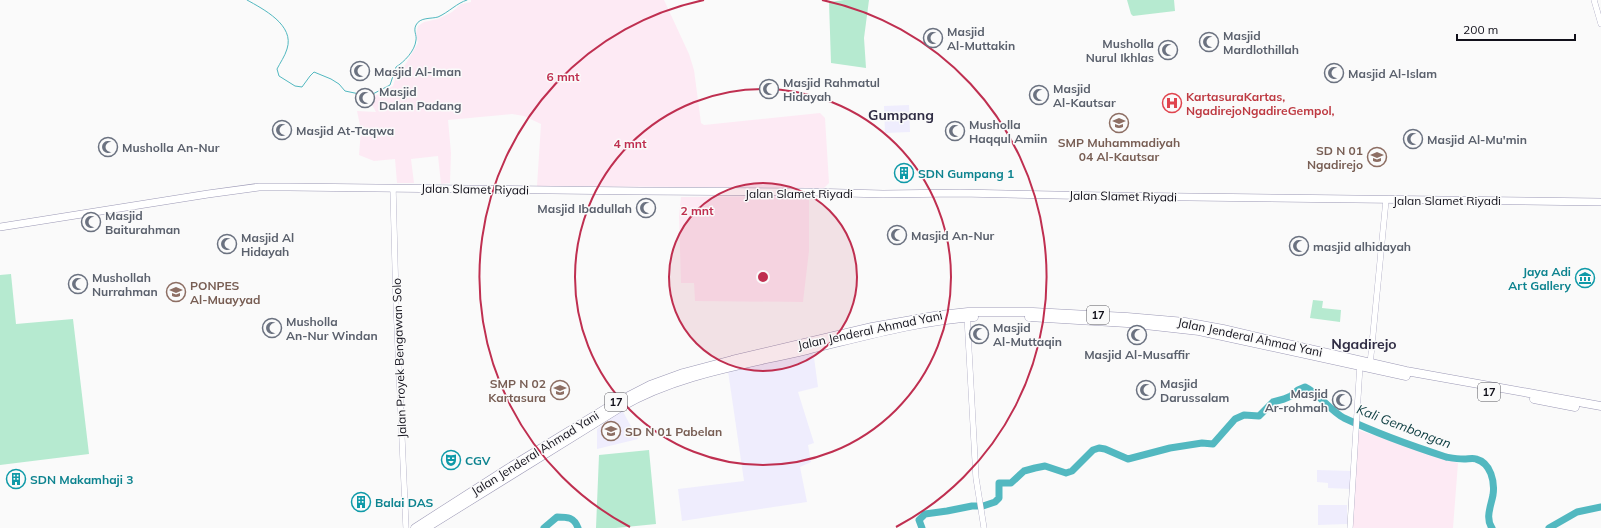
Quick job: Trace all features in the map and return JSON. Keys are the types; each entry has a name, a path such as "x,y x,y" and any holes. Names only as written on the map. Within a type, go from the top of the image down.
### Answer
{"highway":[{"name":"Jalan Jenderal Ahmad Yani","path":"426,528 507,469 615,403 661,380 726,362 872,327 932,316 968,315 1033,317 1169,327 1254,342 1601,412"},
{"name":"Jalan Jenderal Ahmad Yani","path":"1370,366 1413,372 1601,406"},
{"name":"Jalan Jenderal Ahmad Yani","path":"415,528 473,495"}],"main road":[{"name":"Jalan Slamet Riyadi","path":"0,227 208,194 259,188 312,186 646,192 809,192 883,194 960,193 1601,202"}],"street":[{"path":"1594,0 1601,24"},
{"name":"Jalan Proyek Bengawan Solo","path":"393,188 396,303 406,528"},
{"path":"1370,366 1386,200"},
{"path":"968,315 976,478 984,528"},
{"path":"1350,528 1360,363"}],"shaded area":[{"path":"471,0 664,0 689,54 694,70 701,123 704,125 820,113 825,118 829,183 824,188 537,186 541,124 524,116 512,114 448,120 451,153 450,183 441,184 438,156 411,159 414,183 397,183 395,159 374,161 359,155 361,130 357,111 376,112 369,99 393,86 398,69 405,65 418,43 416,34 418,26 424,22 438,19 452,12 461,4 471,2"},
{"path":"909,105 910,132 885,133 884,106"},
{"path":"809,196 809,251 803,302 695,301 694,283 681,283 679,216 681,197"},
{"path":"813,350 818,387 798,392 814,443 808,445 811,462 800,467 807,502 682,521 678,489 744,481 728,371"},
{"path":"622,410 638,439 597,449 597,429"},
{"path":"1358,430 1458,463 1453,528 1351,528"},
{"path":"1317,470 1351,471 1351,489 1328,488 1328,483 1317,482"},
{"path":"1318,505 1347,505 1347,524 1318,525"}],"green space":[{"path":"844,0 869,0 864,38 866,68 831,63 829,2"},
{"path":"1127,0 1174,0 1175,11 1133,16"},
{"path":"11,274 16,324 73,319 89,454 0,465 0,275"},
{"path":"1313,300 1323,301 1322,308 1341,310 1340,322 1310,318"},
{"path":"649,450 656,524 616,528 596,528 599,455"}],"waterway":[{"path":"247,0 269,13 282,25 286,32 288,40 287,49 277,69 279,76 295,86 302,87 314,72 331,79 339,84 345,91 369,96 390,85 396,67 406,59 414,48 416,38 415,27 418,22 423,19 438,17 467,0"},
{"name":"Kali Gembongan","path":"922,528 919,520 925,514 972,506 983,506 995,502 999,498 999,483 1011,483 1024,471 1045,466 1066,473 1072,471 1093,450 1099,448 1128,459 1170,448 1202,443 1213,444 1235,419 1244,415 1259,416 1273,402 1291,396 1298,390 1305,387 1339,415 1369,429 1446,457 1475,459 1485,464 1491,474 1493,484 1493,495 1489,516 1492,528"},
{"name":"Kali Gembongan","path":"1549,528 1577,512 1601,507"},
{"name":"Kali Gembongan","path":"544,528 557,517 570,518 575,522 578,528"}],"place":[{"name":"Masjid Al-Muttakin","path":"933,38"},
{"name":"Masjid Mardlothillah","path":"1209,42"},
{"name":"Musholla Nurul Ikhlas","path":"1168,50"},
{"name":"Masjid Al-Iman","path":"360,71"},
{"name":"Masjid Al-Islam","path":"1334,73"},
{"name":"Masjid Rahmatul Hidayah","path":"769,89"},
{"name":"Masjid Al-Kautsar","path":"1039,95"},
{"name":"Masjid Dalan Padang","path":"365,98"},
{"name":"KartasuraKartas, NgadirejoNgadireGempol,","path":"1172,103"},
{"name":"SMP Muhammadiyah 04 Al-Kautsar","path":"1119,123"},
{"name":"Masjid At-Taqwa","path":"282,130"},
{"name":"Musholla Haqqul Amiin","path":"955,131"},
{"name":"Masjid Al-Mu'min","path":"1413,139"},
{"name":"Musholla An-Nur","path":"108,147"},
{"name":"SD N 01 Ngadirejo","path":"1377,157"},
{"name":"SDN Gumpang 1","path":"904,173"},
{"name":"Masjid Ibadullah","path":"646,208"},
{"name":"Masjid Baiturahman","path":"91,222"},
{"name":"Masjid An-Nur","path":"897,235"},
{"name":"Masjid Al Hidayah","path":"227,244"},
{"name":"masjid alhidayah","path":"1299,246"},
{"name":"Jaya Adi Art Gallery","path":"1585,278"},
{"name":"Mushollah Nurrahman","path":"78,284"},
{"name":"PONPES Al-Muayyad","path":"176,292"},
{"name":"Musholla An-Nur Windan","path":"272,328"},
{"name":"Masjid Al-Muttaqin","path":"979,334"},
{"name":"Masjid Al-Musaffir","path":"1137,335"},
{"name":"SMP N 02 Kartasura","path":"560,390"},
{"name":"Masjid Darussalam","path":"1146,390"},
{"name":"Masjid Ar-rohmah","path":"1342,400"},
{"name":"SD N 01 Pabelan","path":"611,431"},
{"name":"CGV","path":"451,460"},
{"name":"SDN Makamhaji 3","path":"16,479"},
{"name":"Balai DAS","path":"361,502"}],"district":[{"name":"Gumpang","path":"901,115"},
{"name":"Ngadirejo","path":"1364,344"}]}
